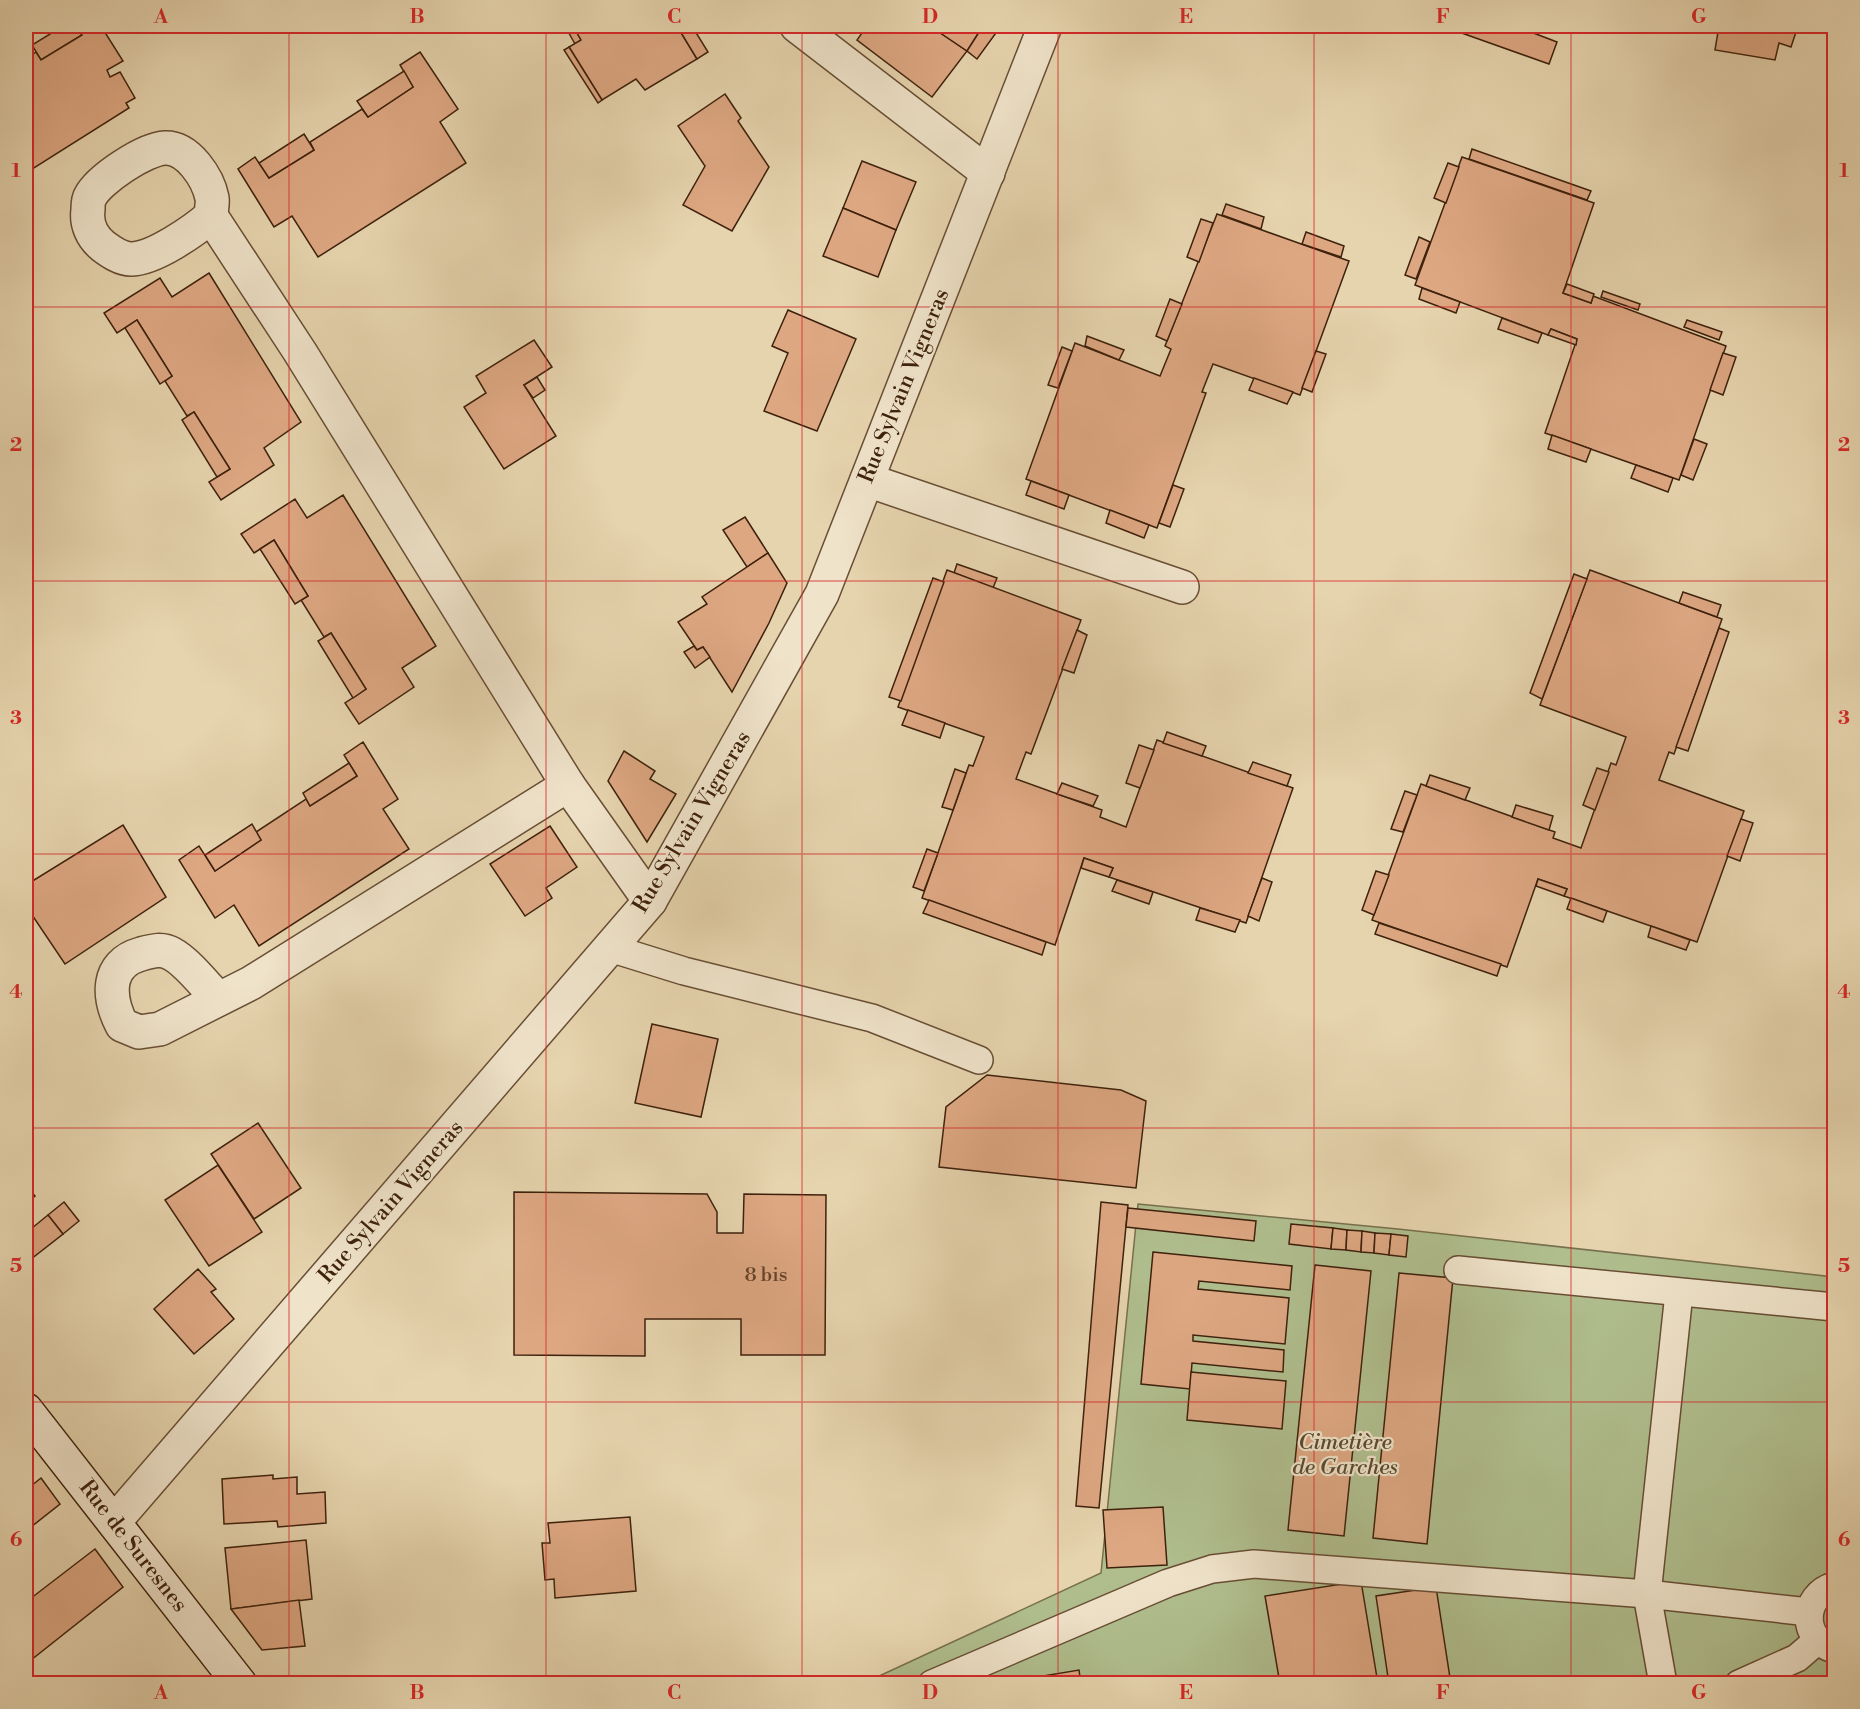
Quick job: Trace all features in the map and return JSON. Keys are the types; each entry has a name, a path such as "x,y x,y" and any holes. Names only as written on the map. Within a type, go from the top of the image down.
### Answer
{"street":[{"path":"797,26 988,173"},
{"name":"Rue Sylvain Vigneras","path":"114,1522 650,901 822,594 1045,26"},
{"path":"211,216 300,352 568,785 650,901"},
{"path":"867,480 1182,587"},
{"path":"218,999 251,983 568,785"},
{"name":"Rue de Suresnes","path":"26,1410 240,1683"}],"lane":[{"path":"610,948 684,971 872,1018 979,1060"},
{"path":"1458,1270 1834,1307"},
{"path":"1664,1683 1647,1594 1679,1293"},
{"path":"932,1683 1168,1583 1212,1569 1254,1564 1647,1594 1809,1612"},
{"path":"1739,1683 1826,1644 1810,1627 1809,1612 1820,1592 1834,1586"}],"green space":[{"name":"Cimetière de Garches","path":"1138,1204 1398,1229 1834,1277 1834,1683 862,1684 1101,1573"}],"building":[{"path":"63,26 75,26 82,35 41,60 32,45"},
{"path":"75,26 101,26 123,61 107,70 110,77 120,72 135,98 126,103 129,108 26,173 26,59 36,52 41,60 82,35"},
{"path":"565,26 573,26 581,40 575,44"},
{"path":"573,26 677,26 697,59 645,90 636,79 602,100 569,47 581,40"},
{"path":"677,26 692,26 708,52 697,59"},
{"path":"852,26 930,26 967,51 932,97 857,40 862,33"},
{"path":"930,26 983,26 967,51"},
{"path":"983,26 1001,26 977,59 967,51"},
{"path":"1442,26 1525,26 1523,29 1557,42 1549,64"},
{"path":"1719,26 1798,26 1791,47 1779,43 1775,60 1715,50"},
{"path":"569,47 602,100 598,103 564,50"},
{"path":"420,52 458,109 440,122 466,163 318,257 292,216 274,227 238,169 255,157 269,178 314,150 310,142 362,109 368,117 413,87 400,65"},
{"path":"404,71 413,87 368,117 357,101"},
{"path":"725,94 741,118 738,121 769,167 732,231 683,205 705,166 678,126"},
{"path":"304,134 314,150 269,178 259,163"},
{"path":"1472,149 1591,191 1587,200 1469,159"},
{"path":"1462,157 1594,203 1563,293 1591,303 1593,296 1726,346 1679,480 1545,433 1577,339 1551,329 1548,335 1415,285"},
{"path":"862,161 916,182 896,230 843,208"},
{"path":"1448,163 1459,167 1446,203 1434,198"},
{"path":"1226,204 1264,217 1261,229 1222,215"},
{"path":"843,208 896,230 878,277 823,256"},
{"path":"1217,214 1349,261 1300,395 1213,364 1202,392 1206,393 1157,528 1026,479 1075,343 1160,376 1171,349 1165,346"},
{"path":"1201,219 1213,223 1199,262 1187,257"},
{"path":"1306,232 1344,246 1341,257 1302,244"},
{"path":"1419,237 1430,242 1416,279 1405,275"},
{"path":"209,273 301,422 264,448 274,465 221,500 209,482 230,469 194,412 187,416 165,381 172,376 137,320 117,333 104,313 160,278 172,297"},
{"path":"1567,284 1594,294 1591,303 1563,293"},
{"path":"1422,288 1460,302 1456,313 1419,299"},
{"path":"1603,291 1640,304 1638,310 1601,297"},
{"path":"1170,299 1182,304 1167,341 1156,336"},
{"path":"788,310 856,339 817,431 764,411 788,353 772,346"},
{"path":"1502,318 1542,333 1538,343 1498,329"},
{"path":"137,320 172,376 160,384 125,328"},
{"path":"1687,320 1722,332 1719,340 1684,327"},
{"path":"1551,329 1577,339 1576,345 1548,335"},
{"path":"1087,336 1124,350 1119,360 1085,346"},
{"path":"534,340 552,367 524,385 556,436 504,469 464,407 486,393 476,376"},
{"path":"1062,347 1072,351 1058,388 1048,385"},
{"path":"1316,351 1326,354 1312,392 1302,388"},
{"path":"1723,353 1736,357 1723,395 1710,390"},
{"path":"537,377 545,390 533,398 524,385"},
{"path":"1254,378 1293,392 1287,404 1249,390"},
{"path":"194,412 230,469 217,477 182,420"},
{"path":"1552,435 1591,449 1586,462 1548,449"},
{"path":"1694,439 1707,444 1693,480 1681,475"},
{"path":"1636,465 1673,478 1668,492 1631,478"},
{"path":"1031,481 1069,495 1064,509 1026,495"},
{"path":"1173,485 1184,489 1170,527 1159,523"},
{"path":"343,495 436,646 402,668 414,687 359,724 345,703 366,689 331,633 324,637 301,600 308,596 274,540 254,553 241,534 295,499 307,518"},
{"path":"1110,510 1149,525 1144,538 1106,523"},
{"path":"745,517 768,553 747,567 723,530"},
{"path":"274,540 308,596 295,604 260,549"},
{"path":"768,553 787,583 769,623 732,692 703,647 697,650 678,622 707,604 702,597"},
{"path":"957,564 997,578 993,588 954,573"},
{"path":"947,570 1081,620 1031,754 1026,752 1016,779 1102,810 1100,817 1126,827 1157,740 1293,788 1246,923 1109,877 1113,868 1084,858 1055,945 922,898 969,765 973,766 984,737 898,707"},
{"path":"1590,570 1722,619 1674,754 1669,752 1659,780 1744,811 1697,942 1564,896 1567,889 1538,879 1507,967 1372,920 1421,784 1555,832 1553,838 1581,848 1611,763 1616,765 1626,737 1540,705"},
{"path":"1574,574 1587,579 1542,699 1530,693"},
{"path":"933,578 944,582 901,701 889,697"},
{"path":"1683,592 1721,605 1717,617 1679,603"},
{"path":"1719,628 1729,632 1688,751 1676,747"},
{"path":"1077,630 1087,635 1074,673 1062,669"},
{"path":"331,633 366,689 353,698 318,641"},
{"path":"694,646 697,650 703,647 710,657 695,668 684,652"},
{"path":"908,710 945,723 940,738 902,725"},
{"path":"1167,732 1206,746 1202,756 1163,743"},
{"path":"363,742 398,799 383,809 409,849 259,946 234,905 215,918 179,860 199,846 215,871 261,840 256,832 306,799 310,806 357,776 344,755"},
{"path":"1139,745 1154,750 1140,788 1126,783"},
{"path":"624,751 655,771 650,779 676,794 647,842 608,781"},
{"path":"1253,762 1291,775 1287,786 1248,773"},
{"path":"349,763 357,776 310,806 303,793"},
{"path":"1597,768 1609,772 1595,810 1583,805"},
{"path":"955,769 966,773 953,810 942,807"},
{"path":"1430,775 1470,788 1465,800 1426,786"},
{"path":"1062,783 1098,796 1093,806 1057,794"},
{"path":"1405,791 1417,795 1403,832 1391,829"},
{"path":"1516,805 1553,816 1549,830 1512,817"},
{"path":"1741,819 1753,823 1740,861 1727,856"},
{"path":"252,824 261,840 215,871 205,855"},
{"path":"123,825 166,897 65,964 26,906 26,885"},
{"path":"550,826 577,867 546,888 552,898 525,916 490,864"},
{"path":"927,849 938,853 924,891 913,887"},
{"path":"1084,858 1113,868 1109,877 1081,868"},
{"path":"1376,871 1389,875 1374,915 1362,910"},
{"path":"1262,878 1272,882 1259,921 1248,916"},
{"path":"1538,879 1567,889 1564,896 1536,886"},
{"path":"1117,880 1153,892 1149,904 1112,891"},
{"path":"1571,898 1607,911 1603,922 1567,909"},
{"path":"929,900 1046,942 1042,955 923,913"},
{"path":"1200,908 1240,920 1235,932 1196,920"},
{"path":"1379,923 1501,964 1497,976 1375,934"},
{"path":"1651,926 1690,940 1686,950 1648,937"},
{"path":"652,1024 718,1039 701,1117 635,1103"},
{"path":"987,1075 1121,1090 1146,1101 1136,1188 939,1167 946,1107"},
{"path":"258,1123 301,1188 254,1219 211,1154"},
{"path":"218,1165 262,1232 209,1266 165,1200"},
{"path":"26,1184 35,1196 26,1203"},
{"path":"514,1192 707,1194 717,1212 717,1233 743,1233 744,1194 826,1195 825,1355 741,1355 741,1319 645,1319 645,1356 514,1355"},
{"path":"64,1202 79,1221 63,1234 48,1215"},
{"path":"1101,1202 1128,1205 1099,1508 1076,1506"},
{"path":"1128,1208 1256,1221 1254,1241 1126,1227"},
{"path":"48,1215 63,1234 26,1263 26,1233"},
{"path":"1291,1224 1333,1228 1331,1249 1289,1244"},
{"path":"1333,1228 1347,1230 1346,1250 1331,1249"},
{"path":"1347,1230 1362,1231 1361,1252 1346,1250"},
{"path":"1362,1231 1375,1233 1374,1253 1361,1252"},
{"path":"1375,1233 1391,1234 1389,1255 1374,1253"},
{"path":"1391,1234 1408,1236 1406,1257 1389,1255"},
{"path":"1153,1252 1292,1266 1290,1290 1199,1281 1198,1289 1289,1298 1285,1344 1193,1335 1193,1341 1284,1350 1283,1372 1192,1363 1190,1389 1141,1384"},
{"path":"1315,1265 1371,1271 1344,1536 1288,1530"},
{"path":"198,1269 216,1289 211,1292 234,1319 194,1354 154,1309"},
{"path":"1399,1273 1453,1278 1427,1544 1373,1538"},
{"path":"1191,1372 1286,1381 1282,1429 1187,1420"},
{"path":"273,1475 273,1479 297,1477 297,1494 325,1492 326,1523 278,1527 277,1521 224,1524 222,1479"},
{"path":"26,1476 32,1484 26,1490"},
{"path":"41,1478 60,1504 31,1527 26,1520 26,1490"},
{"path":"1163,1507 1167,1565 1107,1568 1103,1510"},
{"path":"630,1517 636,1591 555,1598 554,1579 545,1580 542,1543 550,1543 548,1523"},
{"path":"306,1540 312,1599 231,1609 225,1548"},
{"path":"95,1549 123,1587 26,1664 26,1602"},
{"path":"1361,1581 1378,1684 1280,1684 1265,1596"},
{"path":"1436,1587 1450,1678 1416,1684 1389,1684 1376,1596"},
{"path":"299,1600 305,1646 262,1650 231,1609"},
{"path":"1079,1670 1081,1684 1013,1684 1013,1681"}]}
